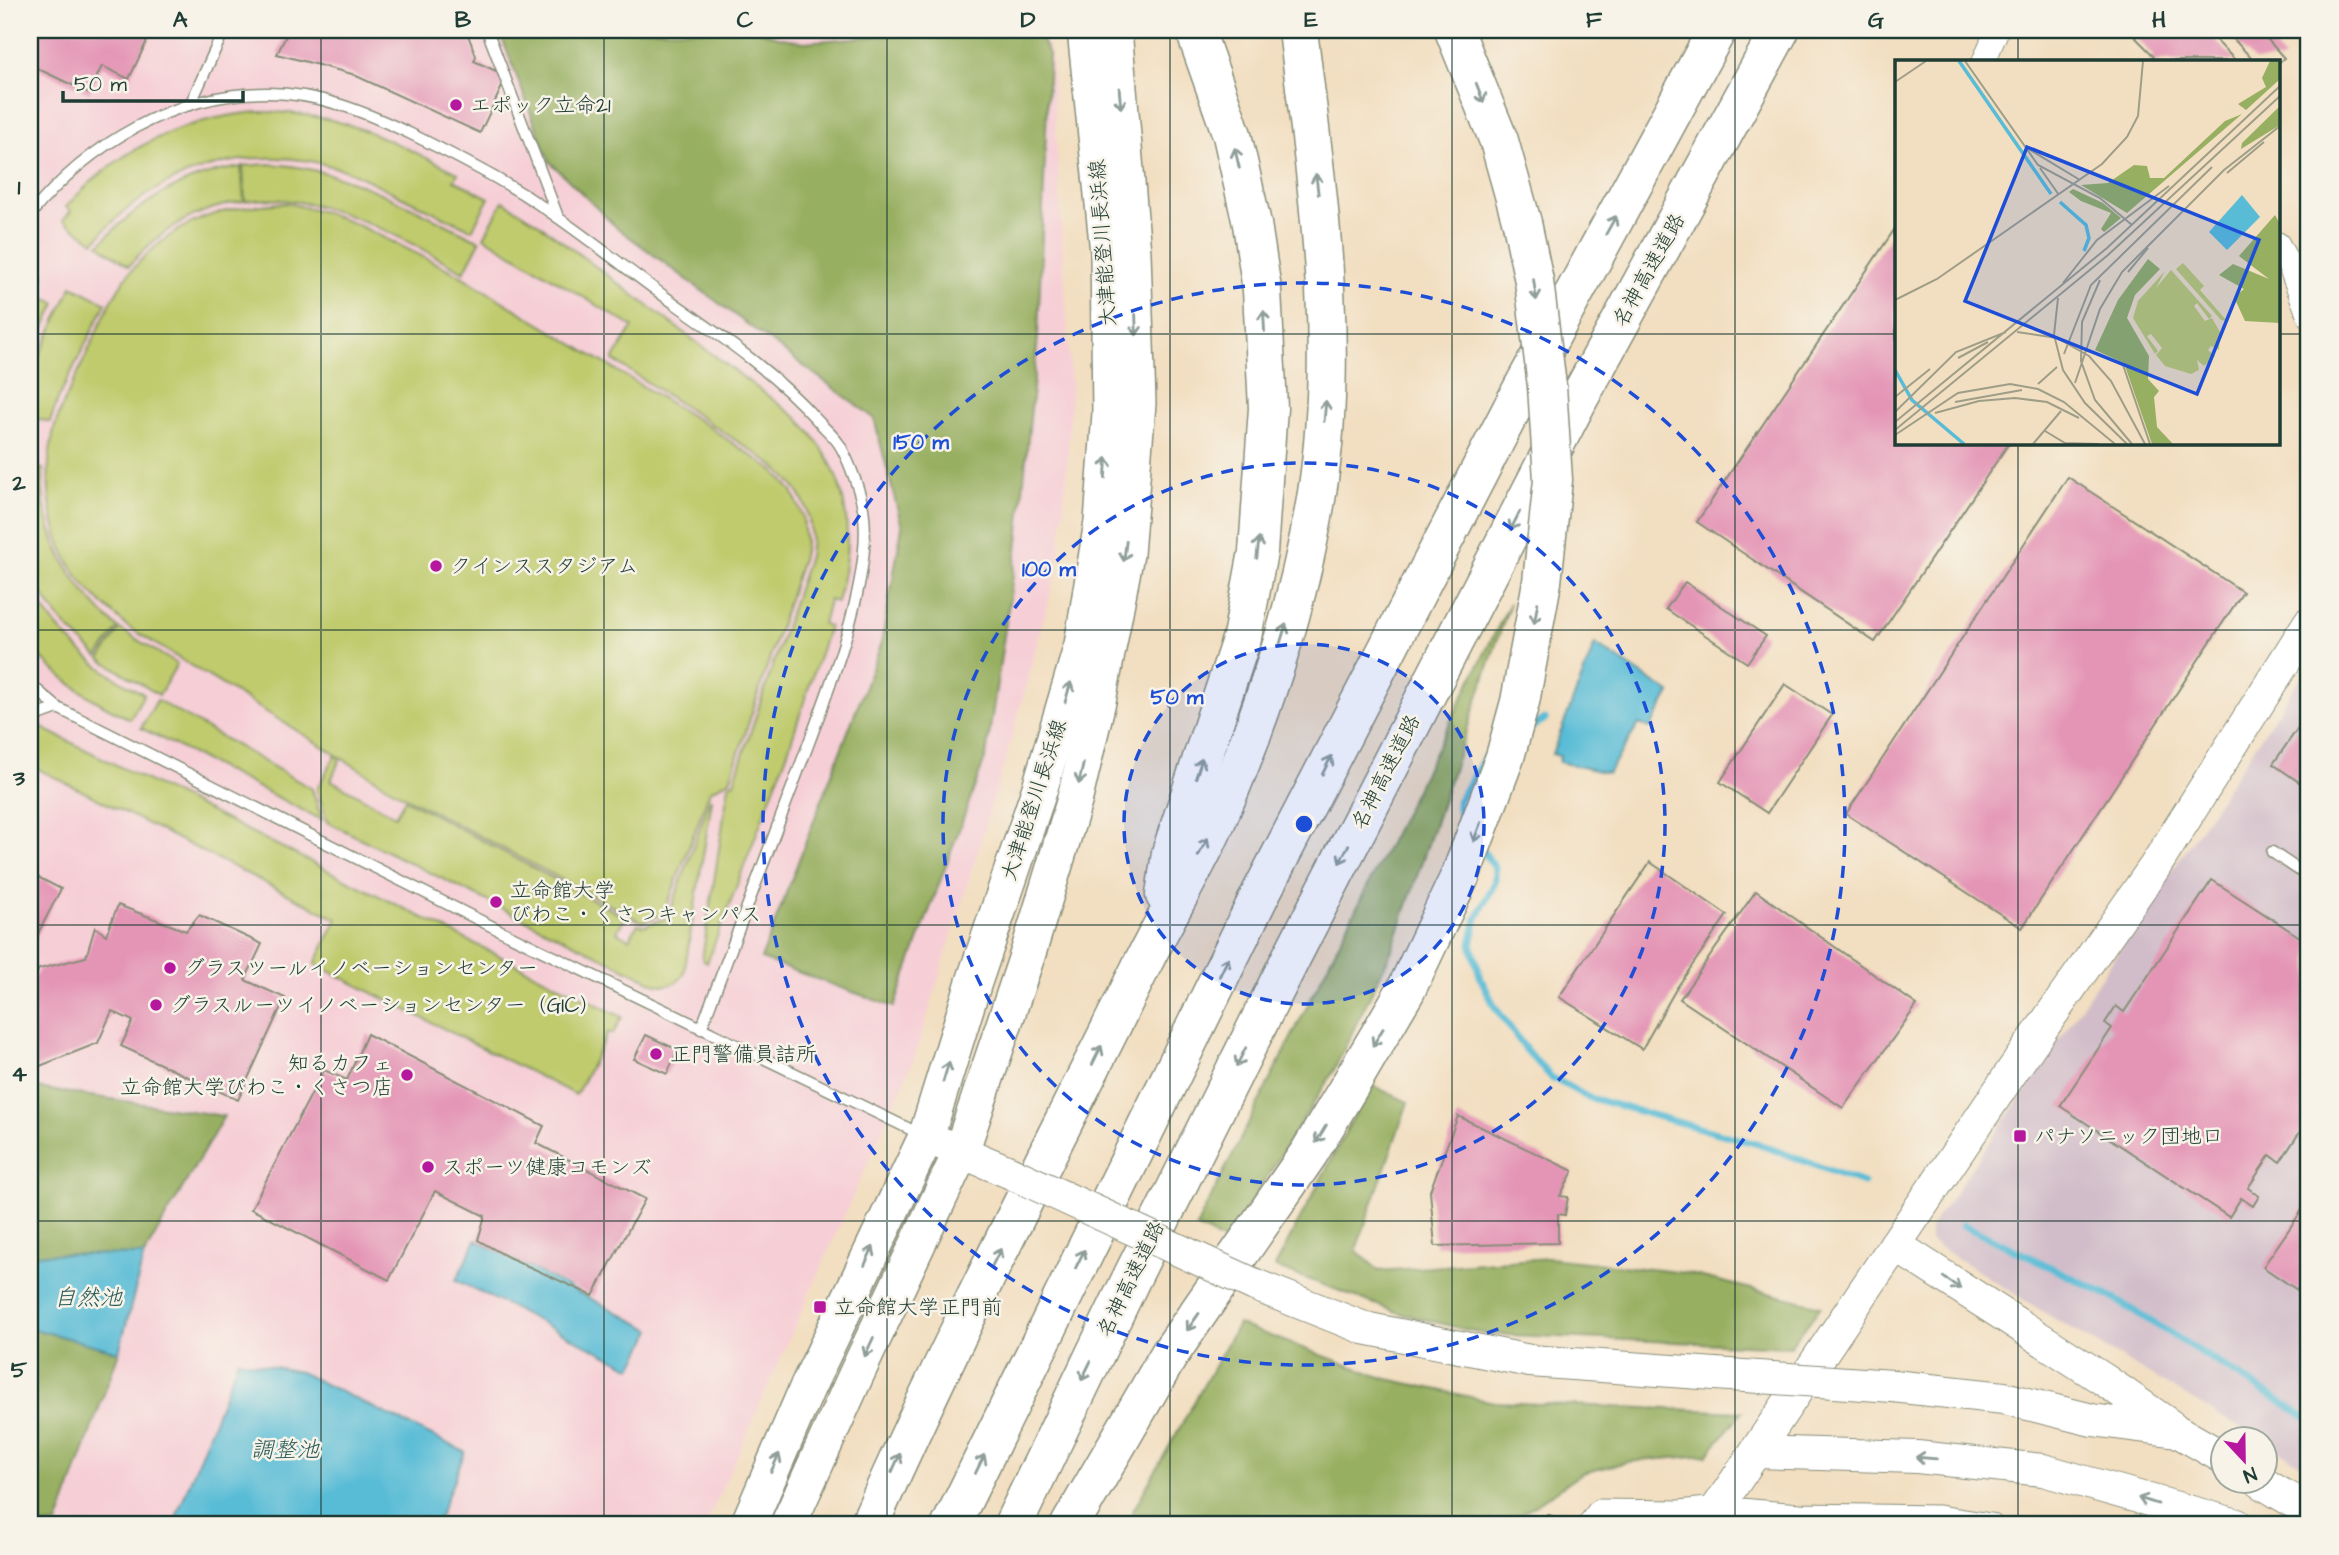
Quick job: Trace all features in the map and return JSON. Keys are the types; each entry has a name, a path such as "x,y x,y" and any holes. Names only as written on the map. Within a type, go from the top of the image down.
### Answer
{"highway":[{"path":"1159,929 1171,853 1242,637 1258,552 1268,408 1262,290 1252,224 1232,135 1195,30"},
{"path":"869,1525 920,1408 1159,929 1212,830 1259,715 1299,582 1317,491 1326,402 1324,258 1319,194 1298,30"},
{"path":"1070,1525 1169,1355 1309,1153 1406,990 1461,874 1505,757 1520,702 1542,582 1553,480 1547,386 1534,281 1522,223 1499,141 1454,30"},
{"path":"951,1525 1273,869 1520,393 1717,30"},
{"name":"名神高速道路","path":"1013,1525 1132,1277 1292,956 1578,400 1780,30"},
{"path":"1578,400 1631,326 1799,30"}],"main road":[{"name":"大津能登川長浜線","path":"748,1525 808,1386 926,1137 974,982 1039,792 1082,645 1101,522 1110,412 1108,252 1085,30"},
{"name":"大津能登川長浜線","path":"788,1525 961,1152 1074,802 1098,701 1126,554 1138,403 1133,253 1114,30"}],"street":[{"path":"1984,60 1997,30"},
{"path":"2280,248 2309,317"},
{"path":"1712,1516 2015,1067 2154,868 2309,623"},
{"path":"926,1137 1009,1172 1255,1285 1364,1328 1517,1358 1894,1386 2004,1398 2092,1420 2177,1431"},
{"path":"1895,1245 2103,1379 2177,1431 2210,1450"},
{"path":"1756,1452 1917,1457 2043,1470 2237,1525"},
{"path":"2280,1493 2309,1511"},
{"path":"1589,1525 1599,1511 1679,1512 1798,1520 1938,1521 1991,1525"}],"lane":[{"path":"190,105 224,30"},
{"path":"487,30 559,218"},
{"path":"30,215 73,170 109,143 148,121 190,105 216,98 269,93 309,97 349,106 471,163 559,218 728,341 792,392 839,445 862,506 864,560 856,595 820,712 701,1029"},
{"path":"30,684 35,695 58,708 499,930 926,1137"},
{"path":"30,718 58,708"},
{"path":"2272,852 2309,877"}],"shaded area":[{"name":"立命館大学 びわこ・くさつキャンパス","path":"30,30 777,30 814,34 876,30 1039,30 1051,53 1071,388 1067,474 1058,565 1010,745 914,1059 706,1525 30,1525"},
{"path":"2309,665 2309,1470 2280,1452 2280,1426 2237,1426 2050,1316 1930,1241 1930,1228 2026,1090"}],"green space":[{"path":"499,30 757,30 804,42 954,30 1036,30 1049,54 1038,336 1018,542 986,756 894,1007 761,959 881,645 902,527 874,418 616,227 549,161"},
{"path":"258,112 313,116 362,129 458,173 454,180 489,198 472,230 347,171 307,161 273,158 239,160 206,168 175,180 145,196 118,217 94,242 63,220 71,211 66,207 107,169 129,153 153,140 203,121"},
{"path":"268,164 296,167 351,181 480,241 464,272 387,231 330,209 273,199 245,201 243,166"},
{"path":"241,167 244,201 210,209 180,223 166,231 129,266 99,245 129,216 163,193 200,177"},
{"path":"503,201 535,221 796,417 828,458 838,480 847,527 843,577 837,602 829,600 823,624 829,626 787,754 707,963 702,959 729,784 734,782 809,556 811,540 808,513 797,490 766,460 613,360 633,327 484,237"},
{"name":"クインススタジアム","path":"287,203 324,212 358,225 456,273 703,423 774,471 792,491 803,516 803,556 730,780 710,791 664,914 642,922 400,794 128,627 90,591 69,562 61,545 51,509 49,471 53,434 67,397 118,290 148,253 183,227 221,212"},
{"path":"31,268 44,275 36,295 56,303 30,360"},
{"path":"72,286 106,303 58,399 50,422 30,417 30,376"},
{"path":"30,468 43,469 43,494 49,526 71,574 118,628 98,657 62,622 30,571"},
{"path":"30,589 65,636 79,650 109,674 144,694 130,719 76,688 30,646"},
{"path":"1510,603 1391,952 1333,1072 1226,1242 1196,1227"},
{"path":"120,629 177,664 159,695 100,659"},
{"path":"157,700 312,789 322,820 141,728"},
{"path":"40,727 622,1017 613,1034 608,1032 576,1095 315,964 337,919 30,765 30,728"},
{"path":"335,756 340,759 331,780 395,816 405,799 625,917 617,932 629,939 638,924 643,926 668,918 710,799 712,800 684,974 672,984 656,984 327,822 317,789"},
{"path":"1373,1086 1408,1102 1356,1250 1379,1271 1549,1258 1686,1273 1821,1306 1790,1347 1485,1334 1402,1314 1275,1267 1356,1112"},
{"path":"30,1087 224,1116 144,1255 30,1254"},
{"path":"1238,1324 1383,1378 1494,1402 1742,1412 1707,1455 1627,1462 1582,1473 1506,1525 1125,1525"},
{"path":"30,1328 119,1352 57,1525 30,1525"}],"water":[{"path":"1595,644 1670,693 1650,728 1639,724 1608,773 1559,762 1560,756 1552,754"},
{"path":"476,1240 652,1330 632,1368 456,1280"},
{"name":"自然池","path":"30,1254 144,1255 119,1352 30,1328"},
{"name":"調整池","path":"238,1360 300,1372 465,1452 436,1525 173,1525"}],"building":[{"path":"30,30 152,30 129,79 102,66 89,93 30,65"},
{"name":"エポック立命21","path":"289,30 466,30 476,56 474,61 507,76 480,133 352,74 277,54"},
{"path":"2128,30 2206,30 2235,60 2149,60 2154,56"},
{"path":"2225,30 2261,30 2284,58 2280,61 2253,60"},
{"path":"1895,228 1895,444 2008,444 1875,642 1697,522"},
{"path":"2068,477 2243,592 2022,928 1846,814"},
{"path":"1685,582 1766,636 1747,663 1666,609"},
{"path":"1785,684 1832,715 1767,813 1720,782"},
{"path":"2309,712 2309,789 2273,764"},
{"path":"1650,862 1727,915 1676,989 1642,1049 1559,997"},
{"path":"30,873 61,889 30,949"},
{"path":"2212,880 2309,943 2309,1118 2280,1162 2270,1155 2248,1188 2259,1196 2253,1206 2241,1198 2229,1217 2060,1106 2112,1028 2105,1023 2116,1006 2124,1012"},
{"path":"1756,891 1917,1005 1843,1108 1680,999"},
{"name":"グラスルーツイノベーションセンター（GIC）","path":"118,905 186,931 199,915 262,944 245,980 285,998 238,1100 121,1046 133,1021 112,1011 98,1043 30,1070 30,986 39,969 86,957 95,927 106,935"},
{"name":"スポーツ健康コモンズ","path":"367,1034 544,1126 536,1143 645,1199 593,1296 508,1257 478,1240 485,1216 435,1191 389,1280 251,1209 324,1070 347,1080"},
{"name":"正門警備員詰所","path":"646,1035 678,1050 667,1074 634,1059"},
{"path":"1458,1116 1573,1171 1560,1196 1568,1197 1565,1215 1558,1214 1558,1243 1435,1246 1430,1191"},
{"path":"2309,1200 2309,1298 2263,1267"},
{"path":"1547,1514 1566,1522 1564,1525 1533,1525"}],"waterway":[{"path":"1527,730 1545,719"},
{"path":"1466,827 1461,821 1458,801 1485,757 1491,753"},
{"path":"1483,851 1495,868 1495,882 1477,918 1471,944 1481,979 1495,1007 1527,1051 1551,1077 1587,1097 1761,1145 1863,1183"},
{"path":"1963,1225 2108,1295 2309,1419"}],"place":[{"name":"エポック立命21","path":"456,105"},
{"name":"クインススタジアム","path":"436,566"},
{"name":"立命館大学 びわこ・くさつキャンパス","path":"496,902"},
{"name":"グラスツールイノベーションセンター","path":"170,968"},
{"name":"グラスルーツイノベーションセンター（GIC）","path":"156,1005"},
{"name":"正門警備員詰所","path":"656,1054"},
{"name":"知るカフェ 立命館大学びわこ・くさつ店","path":"407,1075"},
{"name":"パナソニック団地口","path":"2020,1136"},
{"name":"スポーツ健康コモンズ","path":"428,1167"},
{"name":"立命館大学正門前","path":"820,1307"}]}
